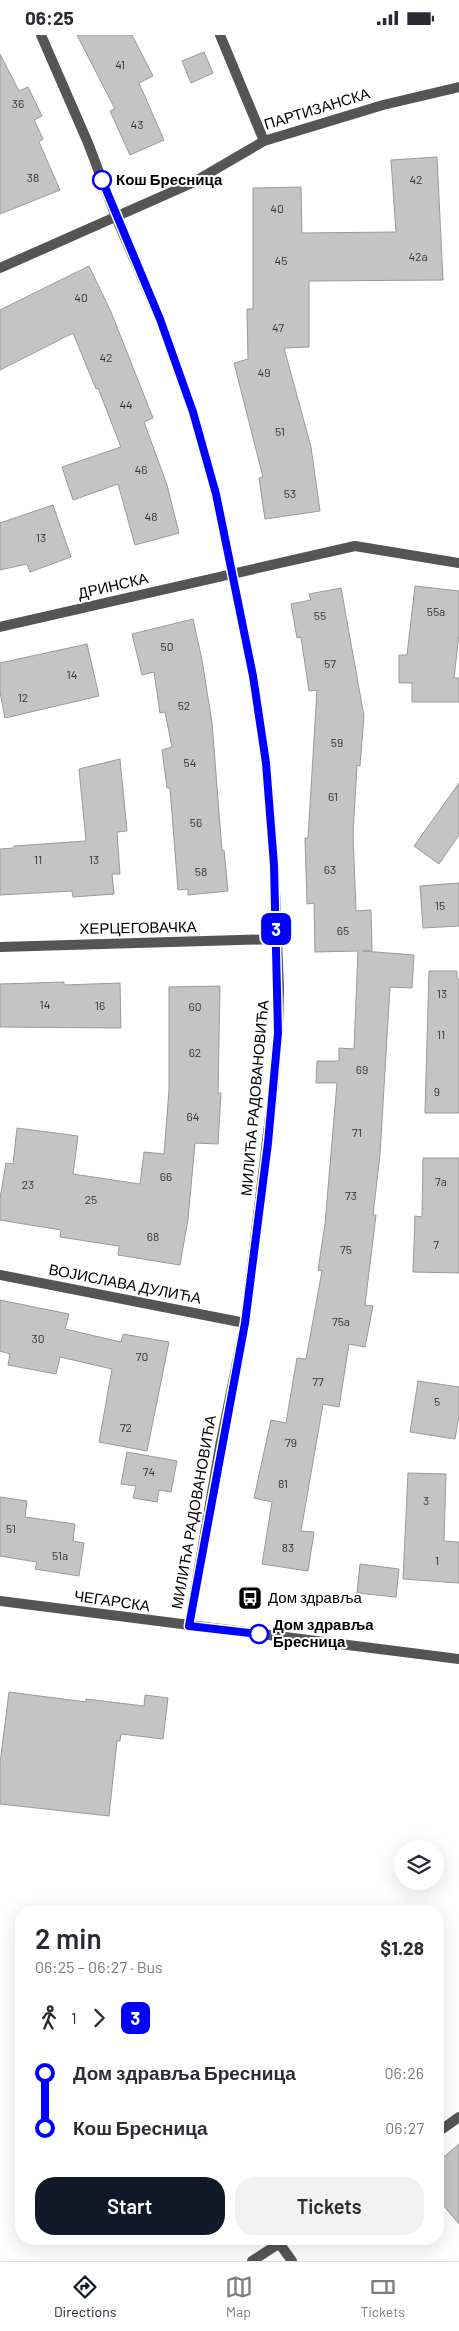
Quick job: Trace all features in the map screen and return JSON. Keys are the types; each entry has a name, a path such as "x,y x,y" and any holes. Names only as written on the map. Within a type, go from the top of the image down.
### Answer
{"street":[{"name":"МИЛИЋА РАДОВАНОВИЋА","path":"41,35 88,143 116,217 160,319 193,412 216,494 253,676 266,763 274,865 278,1033 268,1143 245,1323 189,1626"},
{"path":"220,35 264,141"},
{"name":"ПАРТИЗАНСКА","path":"0,268 192,183 264,141 383,105 459,87"},
{"name":"ДРИНСКА","path":"0,627 355,546 459,563"},
{"name":"ХЕРЦЕГОВАЧКА","path":"0,947 276,939"},
{"name":"ВОЈИСЛАВА ДУЛИЋА","path":"0,1275 245,1323"},
{"name":"ЧЕГАРСКА","path":"0,1601 459,1659"},
{"path":"444,2128 459,2117"},
{"path":"252,2261 276,2245"},
{"path":"284,2245 292,2261"}],"building":[{"path":"77,35 132,35 153,76 139,83 164,140 130,155 110,111 115,109"},
{"path":"204,52 213,73 191,83 182,61"},
{"path":"0,54 19,91 28,87 42,116 34,120 43,139 39,142 60,190 0,214"},
{"path":"437,157 443,280 309,281 309,347 284,348 311,447 320,511 265,519 259,478 263,477 234,363 248,359 247,309 253,309 253,188 301,187 302,233 396,232 391,160"},
{"path":"89,266 111,312 153,418 144,422 167,485 179,533 135,545 118,484 73,500 62,467 121,447 98,388 96,389 73,333 0,370 0,310"},
{"path":"53,505 71,557 30,572 27,564 0,570 0,523"},
{"path":"415,586 459,591 459,634 454,678 459,678 459,702 412,702 412,683 399,683 399,655 407,655"},
{"path":"341,588 364,716 360,766 357,765 353,834 356,911 371,910 372,951 363,951 414,955 412,988 390,987 380,1154 373,1215 376,1215 365,1305 373,1306 365,1347 349,1344 339,1407 323,1404 301,1531 314,1532 308,1571 262,1564 272,1502 254,1498 271,1420 286,1423 297,1358 306,1359 322,1271 318,1270 325,1224 337,1083 316,1083 317,1061 339,1061 339,1048 354,1049 358,951 315,952 314,903 307,904 305,838 308,838 317,690 309,691 301,637 297,638 291,604 311,600 309,594"},
{"path":"193,619 212,723 222,851 224,850 228,891 188,895 188,889 178,890 170,788 167,788 162,750 172,747 165,712 160,713 154,672 142,675 132,634"},
{"path":"87,644 99,696 5,718 0,692 0,663"},
{"path":"120,759 127,831 117,832 120,874 112,874 114,894 73,897 72,891 0,895 0,849 14,848 14,846 86,841 79,769"},
{"path":"459,783 459,835 439,864 414,846"},
{"path":"459,883 459,926 423,928 420,886"},
{"path":"429,971 457,971 457,979 459,979 459,1113 425,1113"},
{"path":"64,982 64,985 120,983 121,1028 0,1027 0,984"},
{"path":"220,986 218,1093 221,1093 218,1144 195,1143 188,1219 180,1265 118,1255 119,1246 60,1237 61,1230 0,1220 0,1198 6,1163 13,1164 17,1128 78,1136 73,1174 140,1184 144,1152 164,1154 169,1090 169,987"},
{"path":"423,1158 459,1158 459,1273 413,1272 415,1216 422,1217"},
{"path":"0,1300 69,1314 65,1329 121,1342 123,1334 169,1342 147,1451 99,1442 112,1369 60,1357 56,1374 8,1365 10,1354 0,1351"},
{"path":"418,1381 459,1387 459,1416 455,1439 410,1432"},
{"path":"127,1452 177,1461 171,1492 159,1490 157,1502 133,1498 136,1486 121,1484"},
{"path":"408,1473 446,1474 444,1541 459,1542 459,1583 403,1579"},
{"path":"0,1497 27,1501 25,1517 75,1524 73,1541 84,1543 79,1576 35,1569 37,1562 0,1556"},
{"path":"360,1564 399,1569 396,1597 357,1593"},
{"path":"9,1692 86,1702 86,1699 144,1706 145,1695 168,1698 163,1739 121,1734 120,1741 117,1741 109,1816 0,1804 0,1763"},
{"path":"459,2144 459,2224 444,2206 444,2157"}],"bus line":[{"name":"3","path":"102,180 160,319 205,452 216,494 253,676 266,763 274,865 278,988 278,1033 273,1091 267,1157 245,1323 220,1446 189,1626 259,1634"}],"place":[{"name":"Кош Бресница","path":"102,180"},
{"name":"Дом здравља","path":"250,1598"},
{"name":"Дом здравља Бресница","path":"259,1634"}]}
